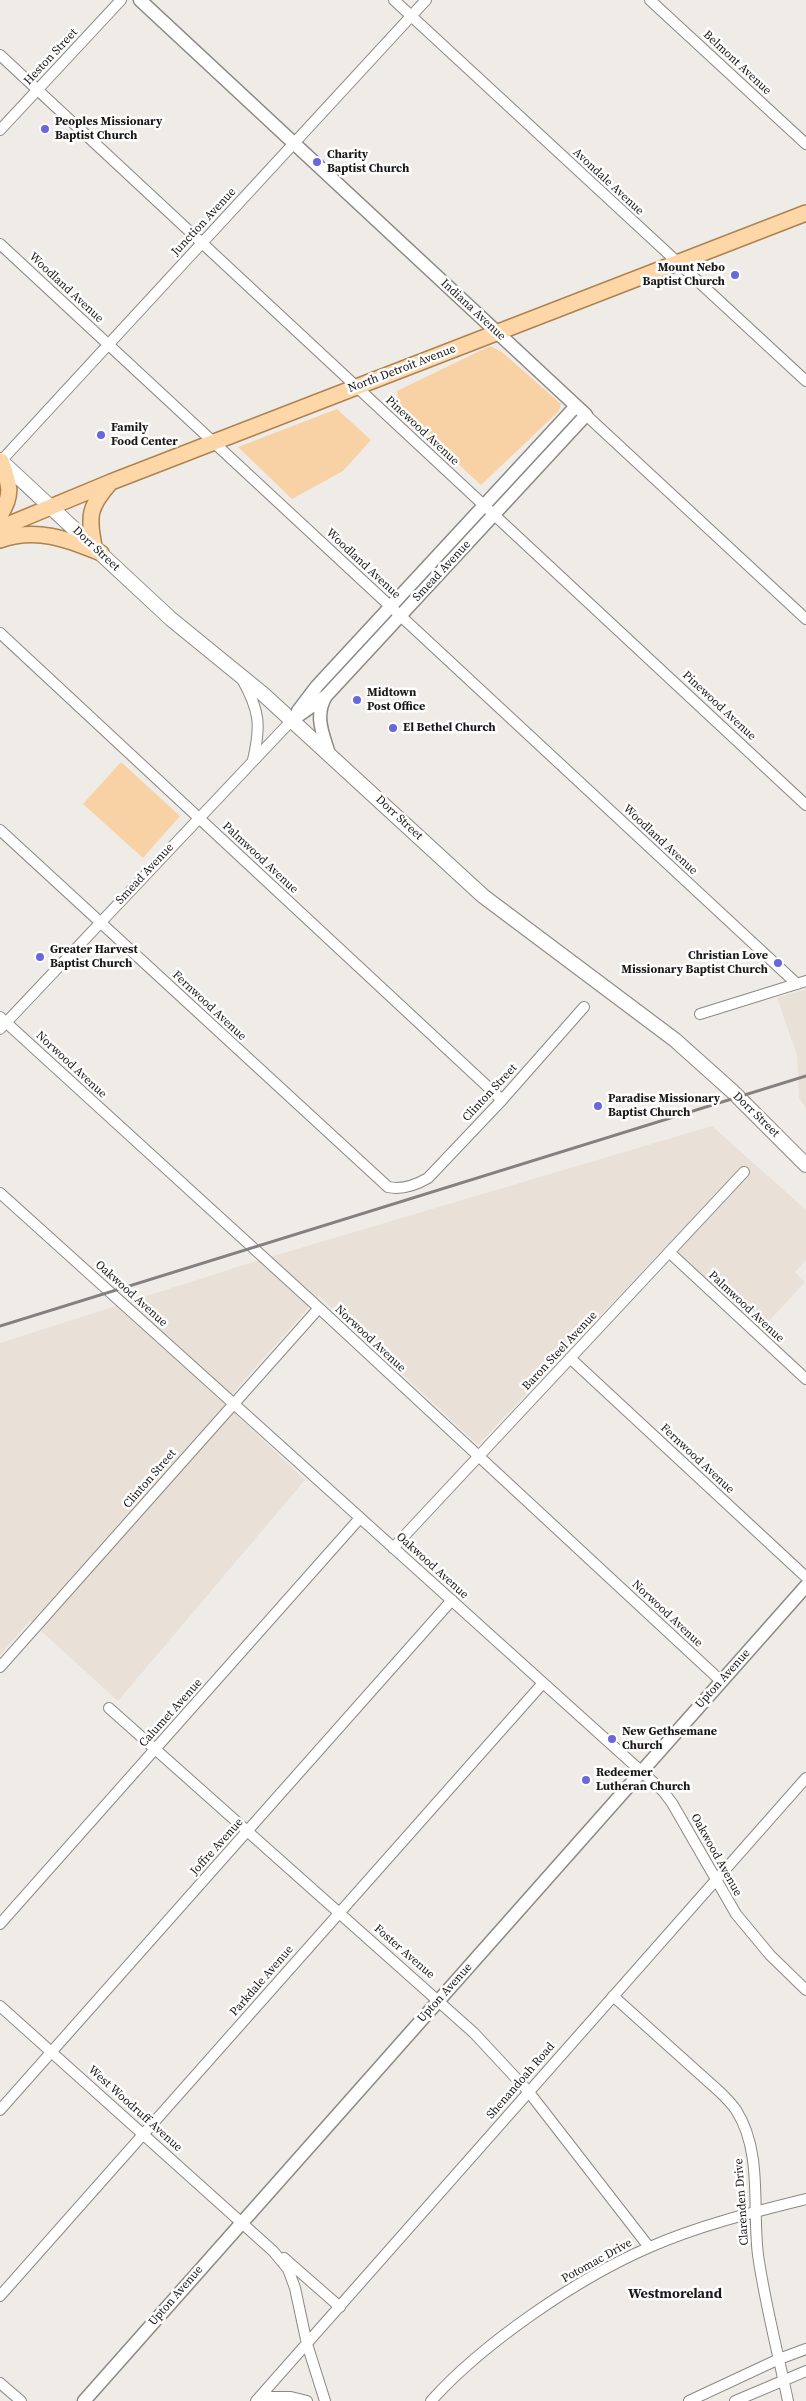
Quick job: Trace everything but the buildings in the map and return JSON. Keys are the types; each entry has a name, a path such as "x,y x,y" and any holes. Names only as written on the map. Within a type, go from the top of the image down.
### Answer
{"main road":[{"name":"North Detroit Avenue","path":"0,528 111,482 806,213"},
{"name":"Dorr Street","path":"0,461 171,619 292,720 483,896 675,1040 732,1091 806,1165"},
{"path":"0,461 10,491 9,500 0,515"},
{"path":"0,540 20,534 44,534 97,549 90,513 97,498 111,482"}],"street":[{"name":"Heston Street","path":"0,130 120,0"},
{"name":"Indiana Avenue","path":"140,0 806,619"},
{"name":"Avondale Avenue","path":"394,0 806,381"},
{"name":"Junction Avenue","path":"0,461 426,0"},
{"name":"Belmont Avenue","path":"650,0 806,144"},
{"name":"Pinewood Avenue","path":"0,55 201,244 358,386 806,805"},
{"name":"Woodland Avenue","path":"0,244 400,616 801,983"},
{"name":"Smead Avenue","path":"2,1023 292,720 317,686 576,406"},
{"name":"Smead Avenue","path":"292,720 326,696 586,415"},
{"name":"Palmwood Avenue","path":"0,634 502,1100"},
{"path":"240,676 251,695 258,718 259,737 252,761"},
{"path":"326,696 320,718 329,754"},
{"name":"Fernwood Avenue","path":"0,830 382,1184 394,1188 407,1186"},
{"path":"700,1014 801,983"},
{"name":"Clinton Street","path":"407,1186 428,1178 502,1100 584,1007"},
{"name":"Norwood Avenue","path":"2,1023 319,1308 721,1681"},
{"name":"Baron Steel Avenue","path":"393,1548 744,1172"},
{"name":"Oakwood Avenue","path":"0,1194 642,1770 672,1803 729,1904 752,1935 778,1964 806,1990"},
{"name":"Palmwood Avenue","path":"669,1252 806,1379"},
{"name":"Clinton Street","path":"0,1667 319,1308"},
{"name":"Fernwood Avenue","path":"570,1358 806,1577"},
{"name":"Calumet Avenue","path":"0,1924 360,1518"},
{"name":"Upton Avenue","path":"84,2401 806,1586"},
{"name":"Joffre Avenue","path":"0,2110 452,1600"},
{"name":"Parkdale Avenue","path":"0,2296 543,1683"},
{"name":"Foster Avenue","path":"109,1708 474,2032 528,2092 649,2247"},
{"name":"Shenandoah Road","path":"258,2399 806,1778"},
{"name":"Clarenden Drive","path":"613,1996 721,2093 736,2110 748,2138 754,2167 755,2212 762,2283 788,2401"},
{"name":"West Woodruff Avenue","path":"0,2006 340,2307"},
{"name":"Potomac Drive","path":"430,2401 445,2385 511,2330 576,2287 649,2247 676,2236 806,2199"},
{"name":"West Woodruff Avenue","path":"254,2231 288,2269 295,2288 307,2344 326,2401"},
{"path":"689,2401 779,2359 806,2349"},
{"path":"734,2401 806,2371"},
{"path":"0,2383 20,2401"},
{"path":"258,2399 291,2397 308,2401"}],"shaded area":[{"path":"490,346 502,352 561,404 559,411 481,485 400,410 397,391"},
{"path":"337,409 371,440 343,471 292,499 238,447"},
{"path":"121,762 180,816 143,858 83,804"},
{"path":"806,989 806,1108 799,1098 797,1055 777,998"},
{"path":"712,1126 806,1210 806,1260 795,1272 805,1282 760,1331 667,1245 478,1445 319,1296 224,1403 305,1480 118,1701 30,1621 0,1655 0,1343 253,1262"}],"railway":[{"path":"0,1326 806,1076"}],"place":[{"name":"Peoples Missionary Baptist Church","path":"45,129"},
{"name":"Charity Baptist Church","path":"317,162"},
{"name":"Mount Nebo Baptist Church","path":"735,275"},
{"name":"Family Food Center","path":"101,435"},
{"name":"Midtown Post Office","path":"357,700"},
{"name":"El Bethel Church","path":"393,728"},
{"name":"Greater Harvest Baptist Church","path":"40,957"},
{"name":"Christian Love Missionary Baptist Church","path":"778,963"},
{"name":"Paradise Missionary Baptist Church","path":"598,1106"},
{"name":"New Gethsemane Church","path":"612,1739"},
{"name":"Redeemer Lutheran Church","path":"586,1780"}],"district":[{"name":"Westmoreland","path":"675,2294"}]}
